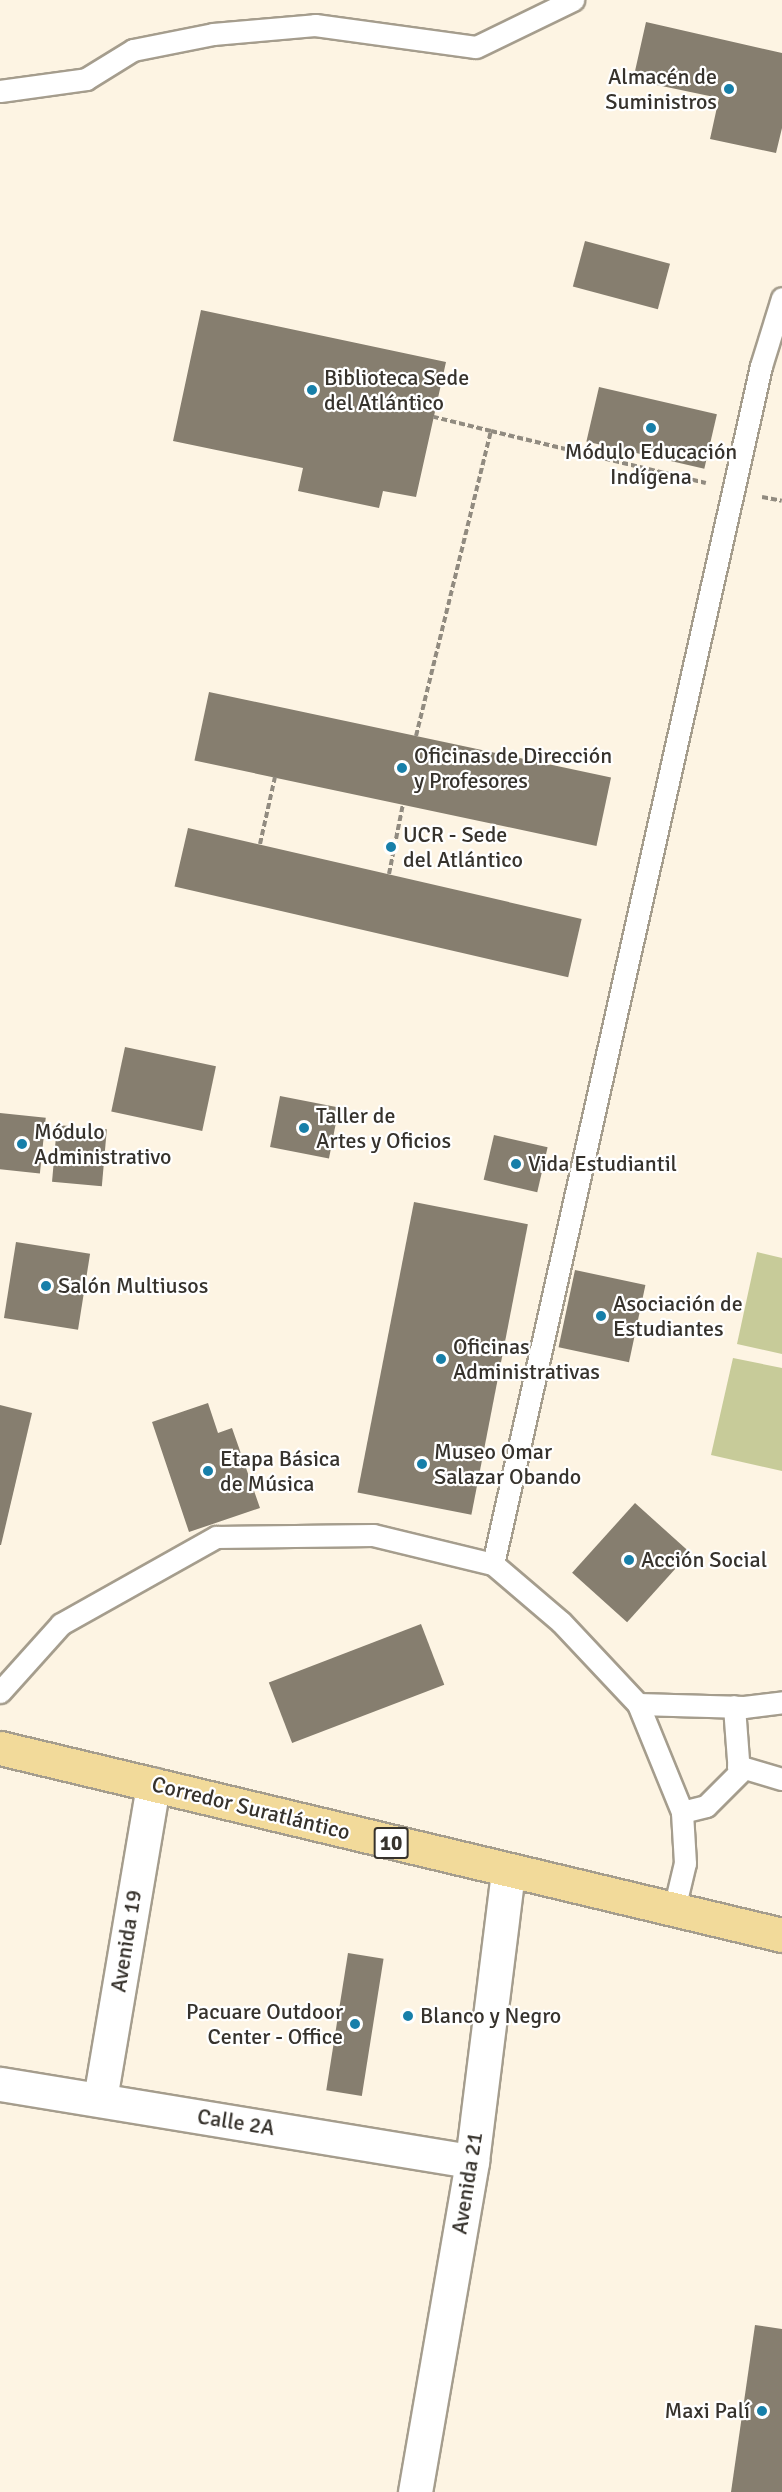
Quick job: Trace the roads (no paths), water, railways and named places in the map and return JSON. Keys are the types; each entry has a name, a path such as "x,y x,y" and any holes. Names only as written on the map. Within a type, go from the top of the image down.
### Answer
{"main road":[{"name":"Corredor Suratlántico","path":"0,1748 508,1872 782,1935"}],"street":[{"name":"Avenida 19","path":"100,2099 153,1784"},
{"name":"Avenida 21","path":"415,2492 472,2160 508,1872"},
{"name":"Calle 2A","path":"0,2084 472,2160"}],"lane":[{"path":"0,91 86,79 134,50 247,31 315,25 476,48 573,0"},
{"path":"494,1564 761,366 782,298"},
{"path":"0,1692 61,1624 216,1537 373,1535 494,1564 561,1622 638,1704 682,1812 685,1863 674,1909"},
{"path":"638,1704 734,1706 782,1702"},
{"path":"682,1812 706,1806 738,1773 734,1706"},
{"path":"738,1766 782,1779"}],"place":[{"name":"Almacén de Suministros","path":"729,89"},
{"name":"Biblioteca Sede del Atlántico","path":"312,390"},
{"name":"Módulo Educación Indígena","path":"651,428"},
{"name":"Oficinas de Dirección y Profesores","path":"402,768"},
{"name":"UCR - Sede del Atlántico","path":"391,847"},
{"name":"Taller de Artes y Oficios","path":"304,1128"},
{"name":"Módulo Administrativo","path":"22,1144"},
{"name":"Vida Estudiantil","path":"516,1164"},
{"name":"Salón Multiusos","path":"46,1286"},
{"name":"Asociación de Estudiantes","path":"601,1316"},
{"name":"Oficinas Administrativas","path":"441,1359"},
{"name":"Museo Omar Salazar Obando","path":"422,1464"},
{"name":"Etapa Básica de Música","path":"208,1471"},
{"name":"Acción Social","path":"629,1560"},
{"name":"Blanco y Negro","path":"408,2016"},
{"name":"Pacuare Outdoor Center - Office","path":"355,2024"},
{"name":"Maxi Palí","path":"762,2411"}]}
